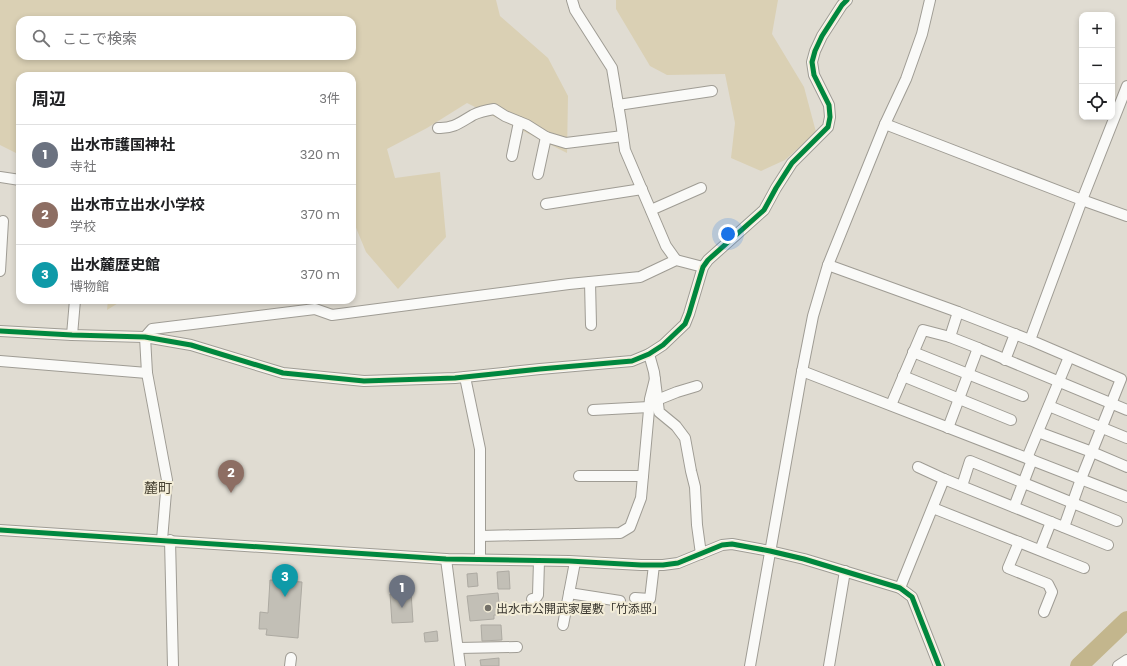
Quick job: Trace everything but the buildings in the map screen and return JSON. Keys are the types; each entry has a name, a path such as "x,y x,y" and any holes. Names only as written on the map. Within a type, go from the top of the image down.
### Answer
{"street":[{"path":"572,0 575,10 612,68 625,150 666,246 676,260"},
{"path":"0,331 72,335 145,336 191,345 284,373 364,382 465,377 632,361 649,354 663,345 685,324 703,267 708,260 764,210 792,163 828,126 830,117 829,105 814,75 812,62 822,36 842,5 847,0"},
{"path":"750,666 813,316 828,265 885,124 906,80 922,34 930,0"},
{"path":"1030,340 1082,200 1127,86"},
{"path":"618,105 712,91"},
{"path":"438,128 446,129 460,124 474,114 494,108 505,116 546,137 566,143 623,136"},
{"path":"512,156 519,122"},
{"path":"885,124 1127,216"},
{"path":"538,174 546,137"},
{"path":"0,177 16,179"},
{"path":"651,210 701,188"},
{"path":"546,204 642,189"},
{"path":"0,271 3,221"},
{"path":"173,666 166,540 167,480 147,373 145,336 152,329 315,309 332,315 640,277 676,260 703,267"},
{"path":"828,265 1015,334 1124,381 1111,403 1064,527"},
{"path":"590,282 591,324"},
{"path":"72,335 75,304"},
{"path":"950,337 958,312"},
{"path":"891,405 923,330 950,337 1127,410"},
{"path":"1005,360 1015,334"},
{"path":"948,428 978,348"},
{"path":"913,352 1023,396"},
{"path":"649,354 655,379 659,412 676,426 685,438 695,487 697,525 701,554"},
{"path":"1014,507 1023,483 1038,432 1069,357"},
{"path":"0,361 147,373"},
{"path":"802,371 1127,496"},
{"path":"903,376 1011,420"},
{"path":"465,377 480,449 480,559"},
{"path":"480,536 620,533 630,528 641,498 649,407 655,379"},
{"path":"657,400 696,386"},
{"path":"1049,406 1127,438"},
{"path":"593,410 649,407"},
{"path":"1038,432 1127,467"},
{"path":"962,486 970,461 1117,521"},
{"path":"918,467 944,479 1108,545"},
{"path":"579,476 643,476"},
{"path":"900,588 944,479"},
{"path":"932,508 1084,568"},
{"path":"1040,550 1051,522"},
{"path":"0,530 446,559 654,565 678,563 722,545 732,544 804,559 900,588 912,597 938,666"},
{"path":"1019,542 1008,568 1048,584 1052,592 1044,612"},
{"path":"446,559 460,666"},
{"path":"532,599 538,596 538,561"},
{"path":"563,625 569,594 572,562"},
{"path":"636,598 650,599 654,565"},
{"path":"829,666 845,571"},
{"path":"569,594 620,601"},
{"path":"458,648 517,648"},
{"path":"1118,666 1127,660"}],"shaded area":[{"path":"0,0 496,0 500,16 548,58 568,96 567,153 467,103 427,128 387,149 395,178 440,172 446,237 398,289 366,252 356,228 356,72 16,72 16,153 0,145"},
{"path":"616,0 778,0 772,34 804,87 816,132 785,160 761,171 731,158 735,123 725,74 667,75 650,66 616,9"},
{"path":"108,304 117,304 107,310"}],"waterway":[{"path":"1079,666 1127,620"}],"cycle path":[{"path":"0,331 145,337 191,345 283,373 364,381 455,378 632,361 649,354 663,345 685,324 703,267 708,260 764,210 792,163 828,127 830,117 829,105 814,75 812,62 822,36 842,5 847,0"},
{"path":"0,530 446,559 569,561 641,565 678,563 722,545 732,544 804,559 900,588 912,597 939,666"}],"place":[{"name":"出水市立出水小学校","path":"231,493"},
{"name":"出水麓歴史館","path":"285,597"},
{"name":"出水市護国神社","path":"402,608"},
{"name":"出水市公開武家屋敷「竹添邸」","path":"488,608"}],"district":[{"name":"麓町","path":"158,488"}]}
